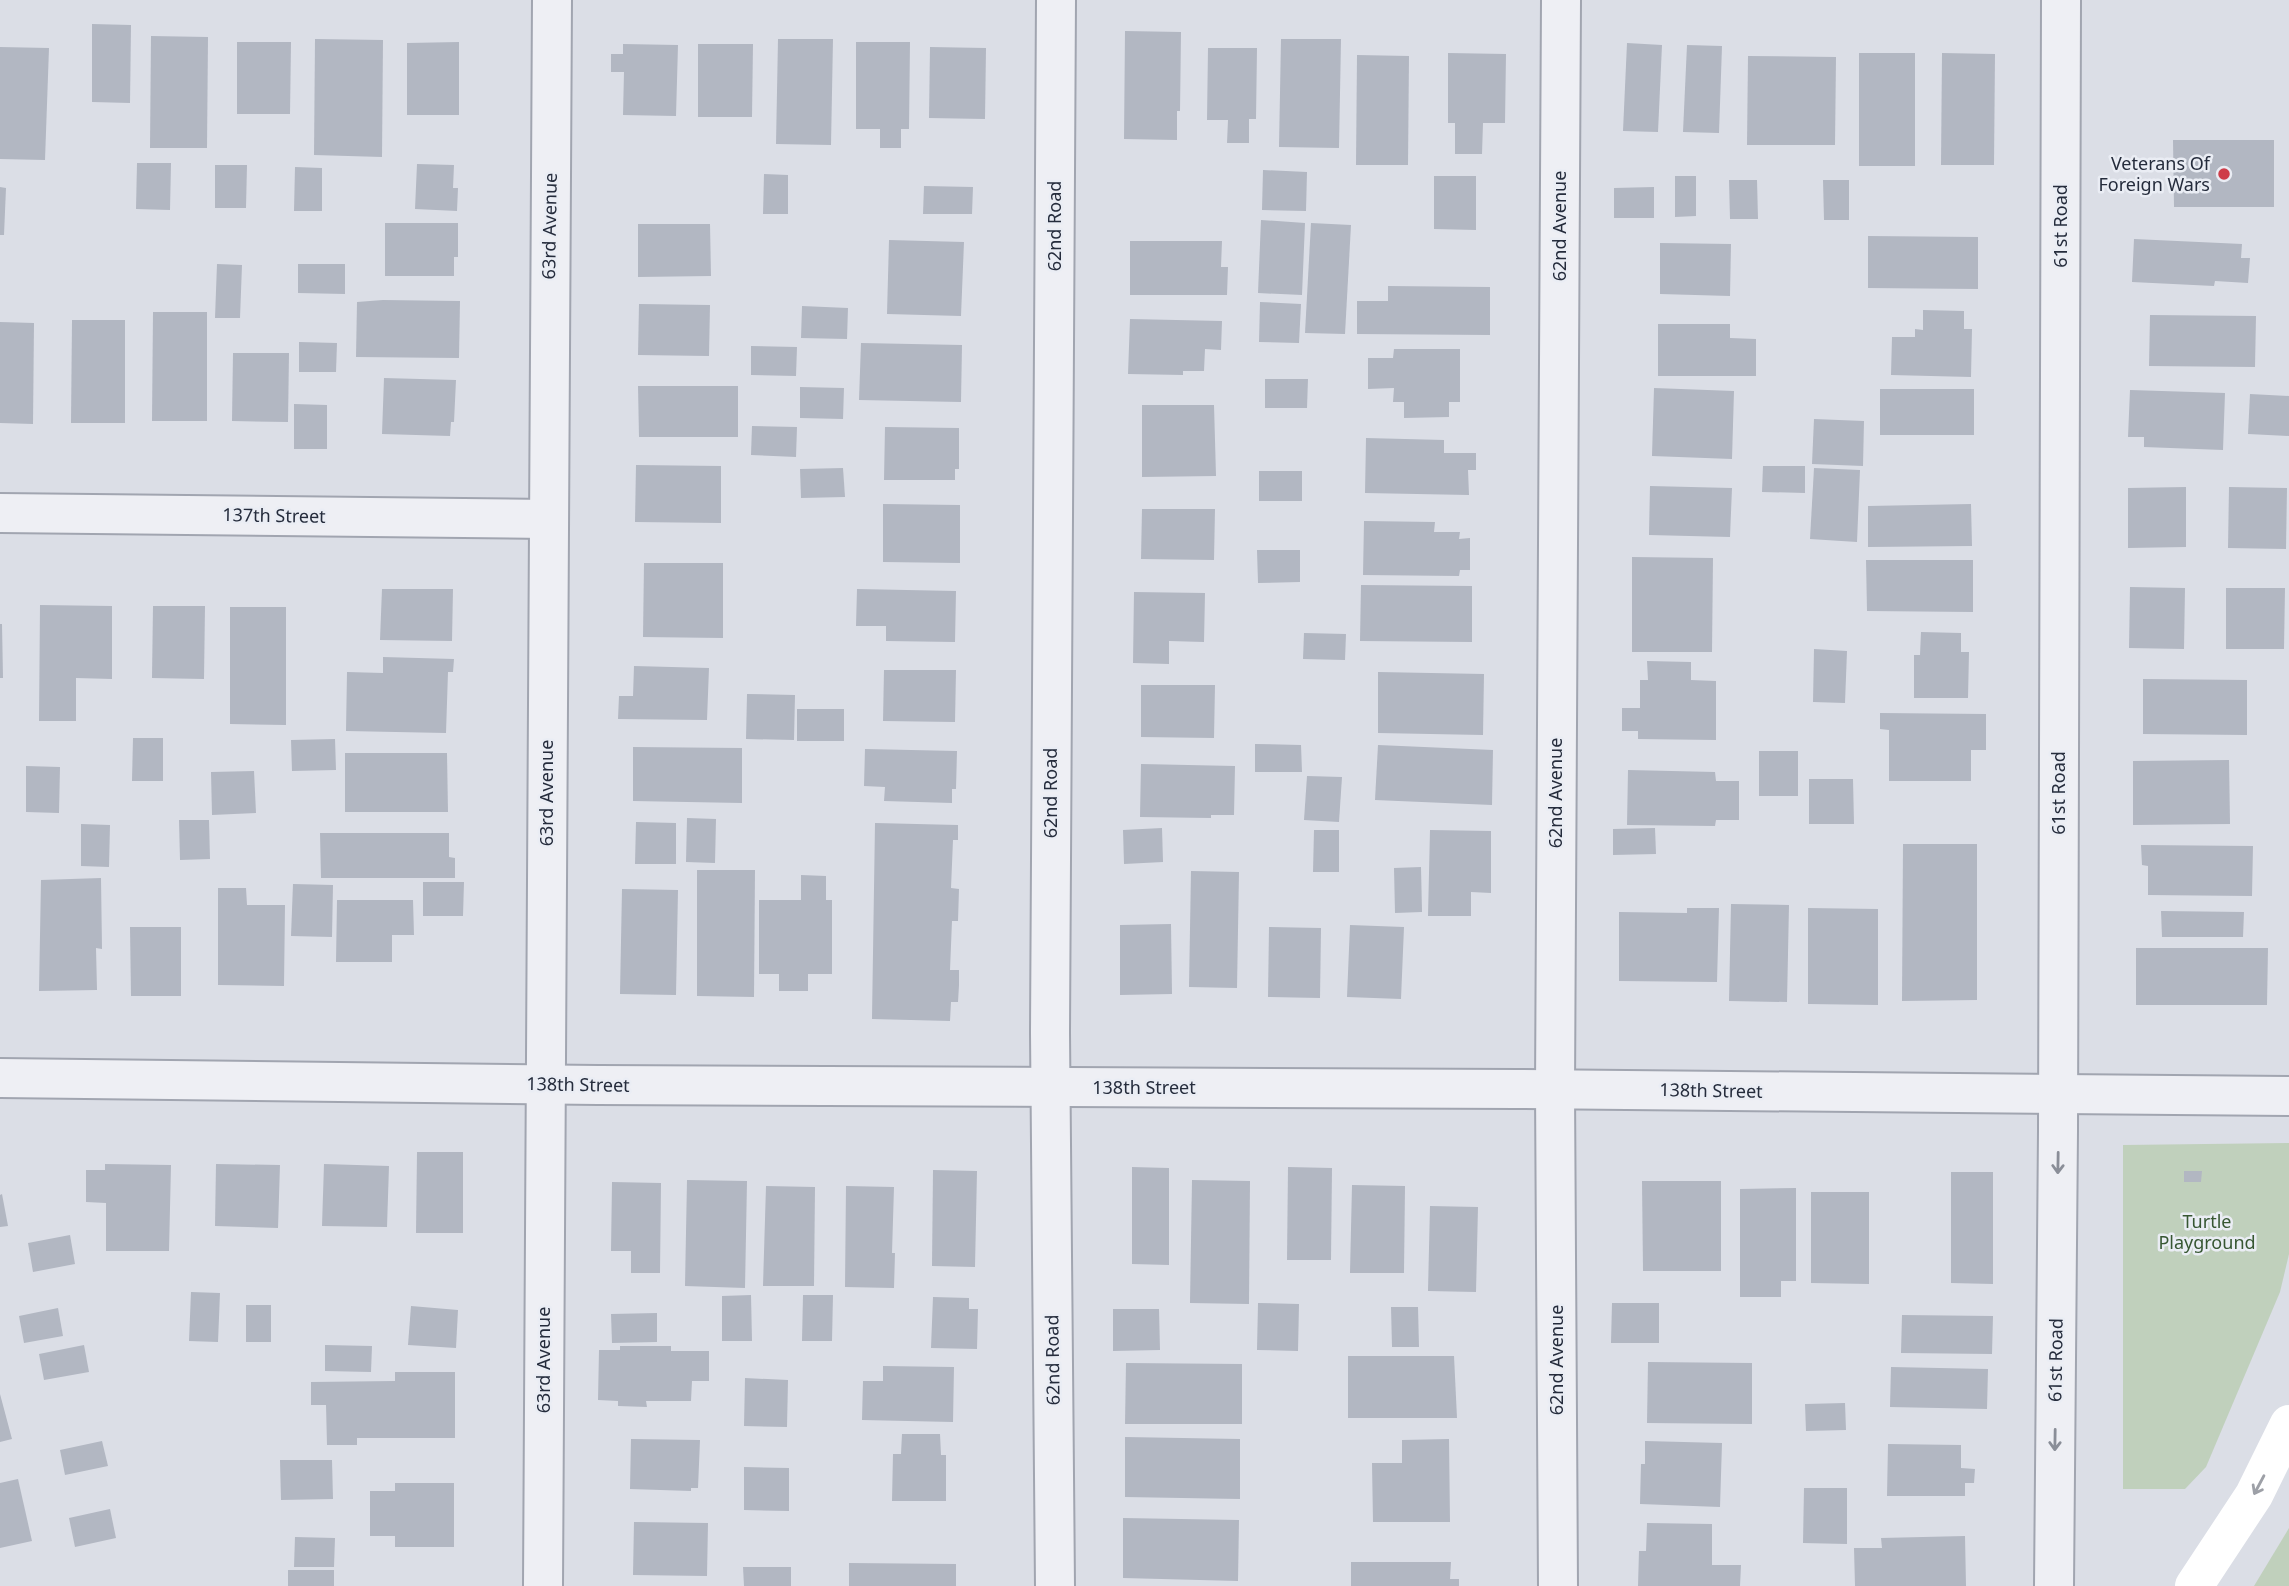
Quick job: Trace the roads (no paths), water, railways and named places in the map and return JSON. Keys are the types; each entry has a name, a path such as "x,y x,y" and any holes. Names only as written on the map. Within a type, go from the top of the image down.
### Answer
{"main road":[{"path":"2194,1586 2254,1495 2289,1424"}],"street":[{"name":"63rd Avenue","path":"542,1586 552,0"},
{"name":"62nd Road","path":"1055,1586 1050,1087 1056,0"},
{"name":"62nd Avenue","path":"1559,1586 1555,1090 1561,0"},
{"name":"61st Road","path":"2054,1586 2061,0"},
{"name":"137th Street","path":"0,513 547,519"},
{"name":"138th Street","path":"0,1078 547,1085 2289,1096"}],"place":[{"name":"Veterans Of Foreign Wars","path":"2224,174"}],"park label":[{"name":"Turtle Playground","path":"2207,1232"}]}
